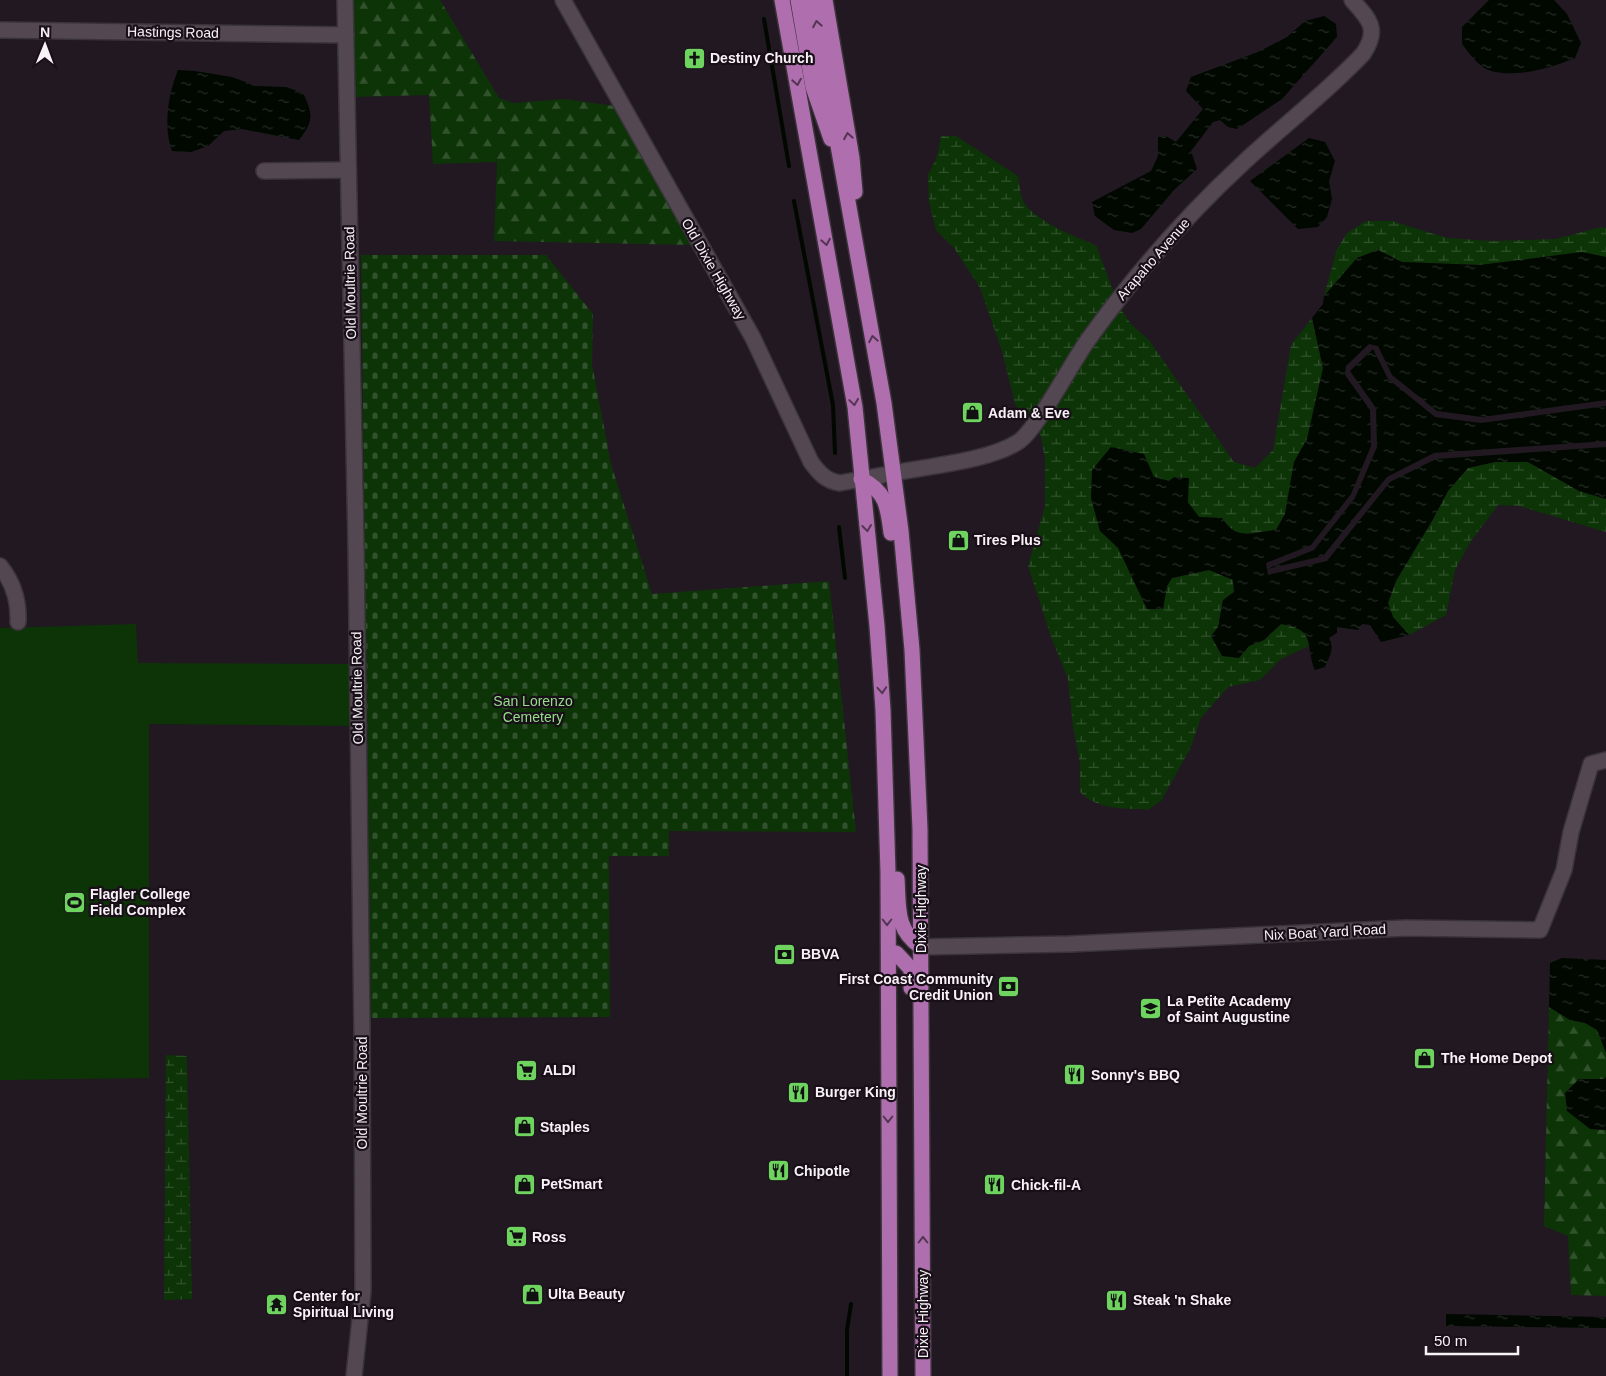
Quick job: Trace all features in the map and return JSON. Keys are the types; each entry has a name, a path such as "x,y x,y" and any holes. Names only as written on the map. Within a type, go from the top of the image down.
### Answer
{"main road":[{"path":"782,0 855,407 877,626 885,752 888,872 890,1376"},
{"path":"798,0 817,102 841,161"},
{"path":"812,0 852,219"},
{"path":"825,0 854,176 852,219"},
{"name":"Dixie Highway","path":"852,219 894,474 901,531 915,692 921,947 923,1376"},
{"path":"861,480 874,486 884,498 890,526 903,646 911,829 913,850 920,865"},
{"path":"885,752 894,793 899,916 905,933 921,947"},
{"path":"888,982 896,954 906,948 921,947"},
{"path":"896,954 910,968 913,1178 923,1197"}],"street":[{"name":"Old Moultrie Road","path":"345,0 356,546 363,1196 363,1291 354,1376"},
{"name":"Old Dixie Highway","path":"563,0 753,338 811,462 823,476 833,482 861,480 894,474"},
{"name":"Arapaho Avenue","path":"894,474 984,455 1008,447 1028,433 1104,316 1174,234 1239,166 1364,54 1371,39 1370,21 1352,0"},
{"name":"Hastings Road","path":"0,30 346,35"},
{"path":"264,171 348,170"},
{"path":"0,566 12,586 17,600 18,622"},
{"name":"Nix Boat Yard Road","path":"921,947 1070,944 1406,928 1540,930 1564,870 1571,832 1591,764 1606,760"}],"green space":[{"path":"351,0 440,0 499,98 514,103 564,99 615,106 693,245 494,241 497,162 433,164 429,95 354,97"},
{"path":"941,136 956,136 1018,176 1024,203 1030,210 1047,223 1096,245 1114,293 1072,351 1028,421 1015,404 1002,351 980,288 954,248 936,230 929,202 928,175 937,157"},
{"path":"1366,221 1392,221 1447,238 1491,241 1556,239 1601,227 1606,228 1606,257 1582,252 1480,265 1402,262 1378,250 1357,258 1324,296 1337,249 1347,233"},
{"name":"San Lorenzo Cemetery","path":"361,255 546,255 593,314 592,364 611,464 652,594 829,581 856,832 669,831 669,856 609,856 610,1017 371,1018"},
{"path":"1120,308 1131,324 1149,340 1234,462 1255,468 1273,450 1291,345 1312,318 1323,368 1307,439 1294,462 1285,514 1276,530 1240,533 1228,526 1222,518 1199,517 1169,481 1154,477 1100,531 1118,547 1147,609 1163,608 1167,586 1172,578 1209,570 1233,580 1234,592 1223,600 1218,627 1211,636 1239,658 1249,646 1264,640 1281,624 1292,626 1303,632 1309,646 1281,659 1260,680 1228,687 1201,718 1190,749 1161,801 1146,811 1145,809 1102,805 1086,798 1080,792 1080,764 1073,727 1068,679 1051,637 1028,566 1045,506 1045,459 1041,436 1037,431 1082,359"},
{"path":"1495,462 1528,462 1579,491 1606,499 1606,532 1519,506 1498,505 1471,541 1455,570 1446,615 1409,635 1393,617 1388,603 1396,581 1448,491 1468,468"},
{"name":"Flagler College Field Complex","path":"136,624 138,663 356,664 358,726 149,724 149,1078 0,1080 0,628"},
{"path":"1549,1007 1570,1020 1585,1023 1598,1030 1606,1053 1606,1077 1604,1079 1579,1079 1590,1129 1606,1130 1606,1296 1571,1295 1568,1236 1544,1226"},
{"path":"166,1055 187,1056 192,1299 164,1300"}],"water":[{"path":"1489,0 1554,0 1567,14 1581,43 1575,58 1523,73 1501,73 1486,69 1475,60 1462,44 1462,27"},
{"path":"1324,16 1336,24 1337,37 1282,99 1237,129 1228,127 1220,120 1213,122 1191,151 1197,169 1174,190 1141,229 1132,233 1114,230 1095,216 1092,202 1151,171 1158,156 1158,137 1166,136 1176,142 1203,109 1186,91 1191,77 1258,52 1287,37 1305,21"},
{"path":"178,70 232,77 256,86 286,87 303,93 310,112 307,128 299,140 242,129 224,131 208,146 191,152 172,151 167,121 169,100"},
{"path":"1309,138 1325,142 1335,161 1329,181 1332,199 1327,217 1318,227 1298,229 1250,181"},
{"path":"1378,250 1402,262 1480,265 1582,252 1606,257 1606,400 1482,417 1437,411 1392,375 1378,346 1369,344 1346,366 1345,375 1370,410 1371,446 1351,494 1311,545 1266,563 1268,575 1327,561 1390,482 1436,459 1606,447 1606,499 1579,491 1528,462 1495,462 1468,468 1448,491 1396,581 1388,603 1393,617 1409,635 1381,642 1370,625 1362,624 1358,630 1337,627 1337,633 1329,638 1331,642 1330,657 1325,667 1315,670 1308,639 1305,634 1293,627 1281,624 1264,640 1249,646 1239,658 1222,656 1211,636 1218,627 1223,600 1234,592 1233,580 1209,570 1172,578 1167,586 1163,609 1147,609 1118,548 1100,531 1091,498 1092,470 1111,447 1144,454 1154,477 1169,481 1174,477 1189,478 1188,502 1199,517 1222,518 1234,530 1240,533 1276,530 1285,514 1294,462 1307,439 1323,368 1312,318 1323,304 1324,296 1357,258"},
{"path":"1373,349 1388,379 1435,417 1481,423 1606,406 1606,441 1434,453 1387,477 1323,556 1267,569 1314,550 1355,498 1377,447 1376,408 1350,371"},
{"path":"1562,958 1606,960 1606,1053 1597,1030 1585,1023 1570,1020 1549,1007 1550,963"},
{"path":"1606,1077 1606,1130 1590,1129 1567,1111 1565,1093 1579,1079 1604,1079"},
{"path":"1446,1314 1606,1317 1606,1328 1446,1326"}],"waterway":[{"path":"764,19 789,166"},
{"path":"794,201 833,405 835,453"},
{"path":"839,527 845,578"},
{"path":"847,1376 847,1330 851,1304"}],"place":[{"name":"Destiny Church","path":"694,58"},
{"name":"Adam & Eve","path":"972,413"},
{"name":"Tires Plus","path":"958,540"},
{"name":"Flagler College Field Complex","path":"74,902"},
{"name":"BBVA","path":"785,954"},
{"name":"First Coast Community Credit Union","path":"1009,987"},
{"name":"La Petite Academy of Saint Augustine","path":"1151,1009"},
{"name":"The Home Depot","path":"1425,1058"},
{"name":"ALDI","path":"527,1070"},
{"name":"Sonny's BBQ","path":"1075,1075"},
{"name":"Burger King","path":"799,1092"},
{"name":"Staples","path":"524,1127"},
{"name":"Chipotle","path":"778,1171"},
{"name":"PetSmart","path":"525,1184"},
{"name":"Chick-fil-A","path":"995,1185"},
{"name":"Ross","path":"516,1237"},
{"name":"Ulta Beauty","path":"532,1294"},
{"name":"Steak 'n Shake","path":"1117,1300"},
{"name":"Center for Spiritual Living","path":"277,1304"}]}
